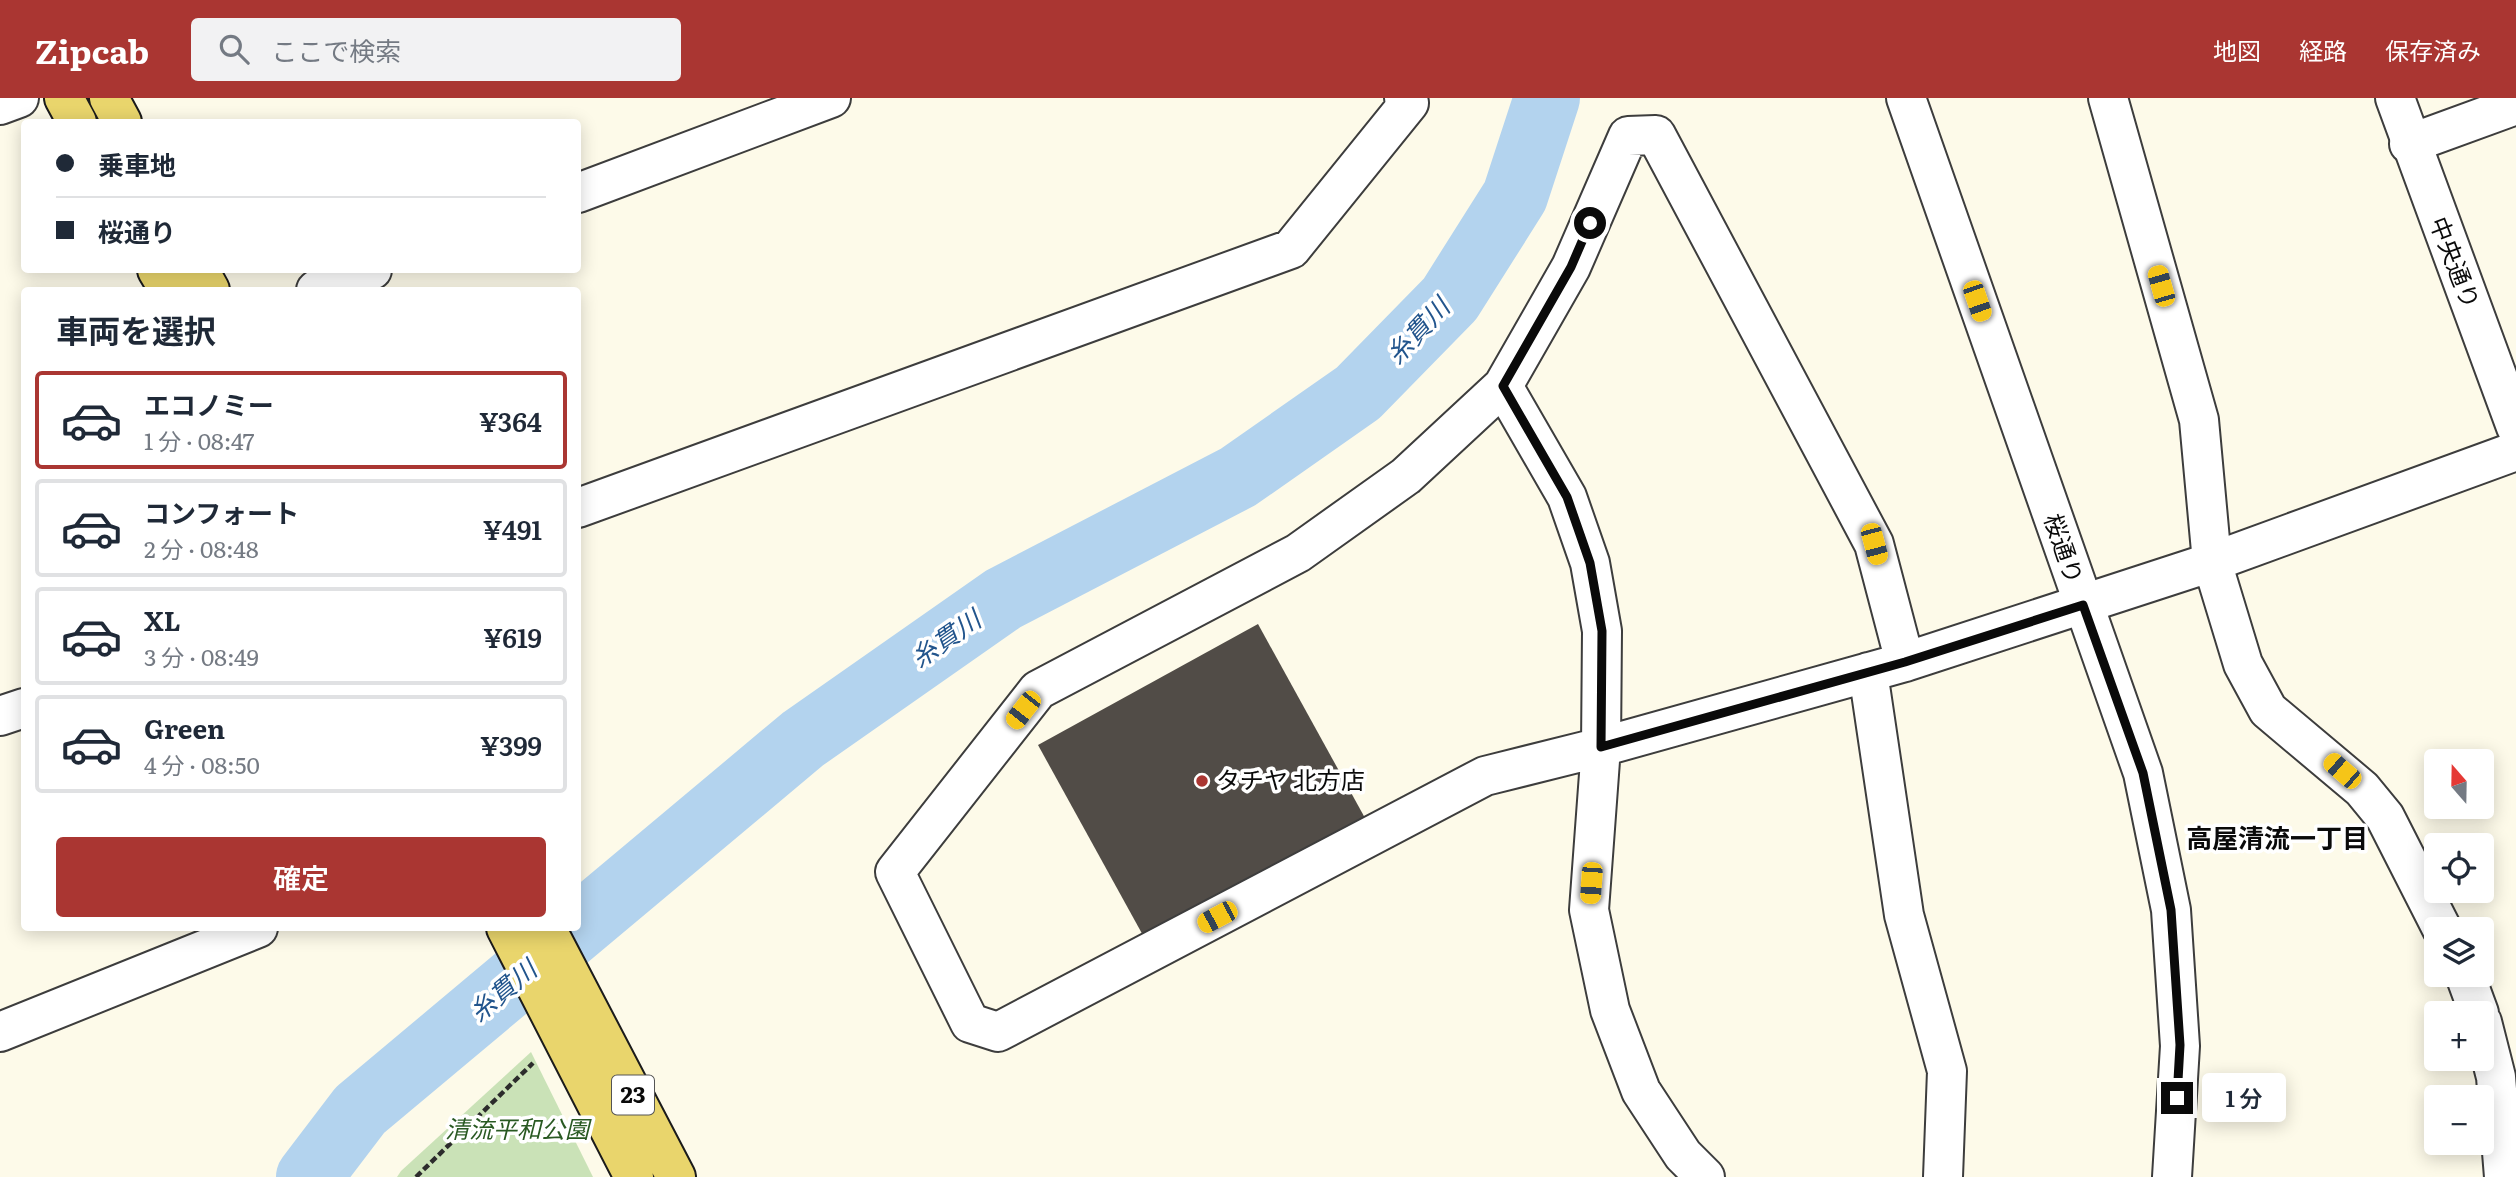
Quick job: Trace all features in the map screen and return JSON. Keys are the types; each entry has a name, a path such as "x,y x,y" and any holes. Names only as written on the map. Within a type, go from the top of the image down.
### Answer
{"main road":[{"path":"64,98 75,119"},
{"path":"109,98 120,119"},
{"name":"23","path":"507,931 550,1044 634,1177"},
{"name":"23","path":"548,931 676,1177"}],"street":[{"path":"0,105 19,98"},
{"path":"581,192 831,98"},
{"path":"581,507 1291,249 1409,103 1404,98"},
{"name":"桜通り","path":"1906,98 2143,773 2171,910 2180,1045 2172,1177"},
{"path":"2108,98 2199,420 2212,562 2243,664 2268,710 2362,789 2385,817 2436,917"},
{"name":"中央通り","path":"2395,98 2409,144 2516,427"},
{"path":"2409,144 2516,105"},
{"path":"1905,662 1874,544 1656,135 1628,136 1571,267 1503,386 1406,476 1298,553 1038,690 895,872 970,1023 998,1032 1485,776 1601,747 1905,662 2212,562 2516,451"},
{"path":"324,287 364,273"},
{"path":"1503,386 1567,497 1590,563 1602,631 1601,747 1589,910 1609,1010 1641,1091 1683,1154 1705,1177"},
{"path":"1868,672 1904,915 1947,1071 1943,1177"},
{"path":"0,716 21,709"},
{"path":"0,1032 251,931"},
{"path":"2494,1069 2504,1177"}],"path":[{"path":"416,1177 550,1044"}],"green space":[{"name":"清流平和公園","path":"531,1052 593,1177 397,1177 401,1171"}],"building":[{"name":"タチヤ 北方店","path":"1258,624 1365,818 1145,939 1038,745"}],"waterway":[{"name":"糸貫川","path":"581,925 803,739 1003,599 1238,477 1358,393 1450,299 1515,196 1547,98"},
{"name":"糸貫川","path":"309,1177 360,1110 574,931"}],"place":[{"name":"タチヤ 北方店","path":"1202,781"}],"district":[{"name":"高屋清流一丁目","path":"2277,839"}],"route":[{"path":"1590,223 1571,267 1503,386 1567,497 1590,563 1602,631 1601,747 1905,662 2083,605 2143,773 2171,910 2180,1045 2177,1098"}]}
